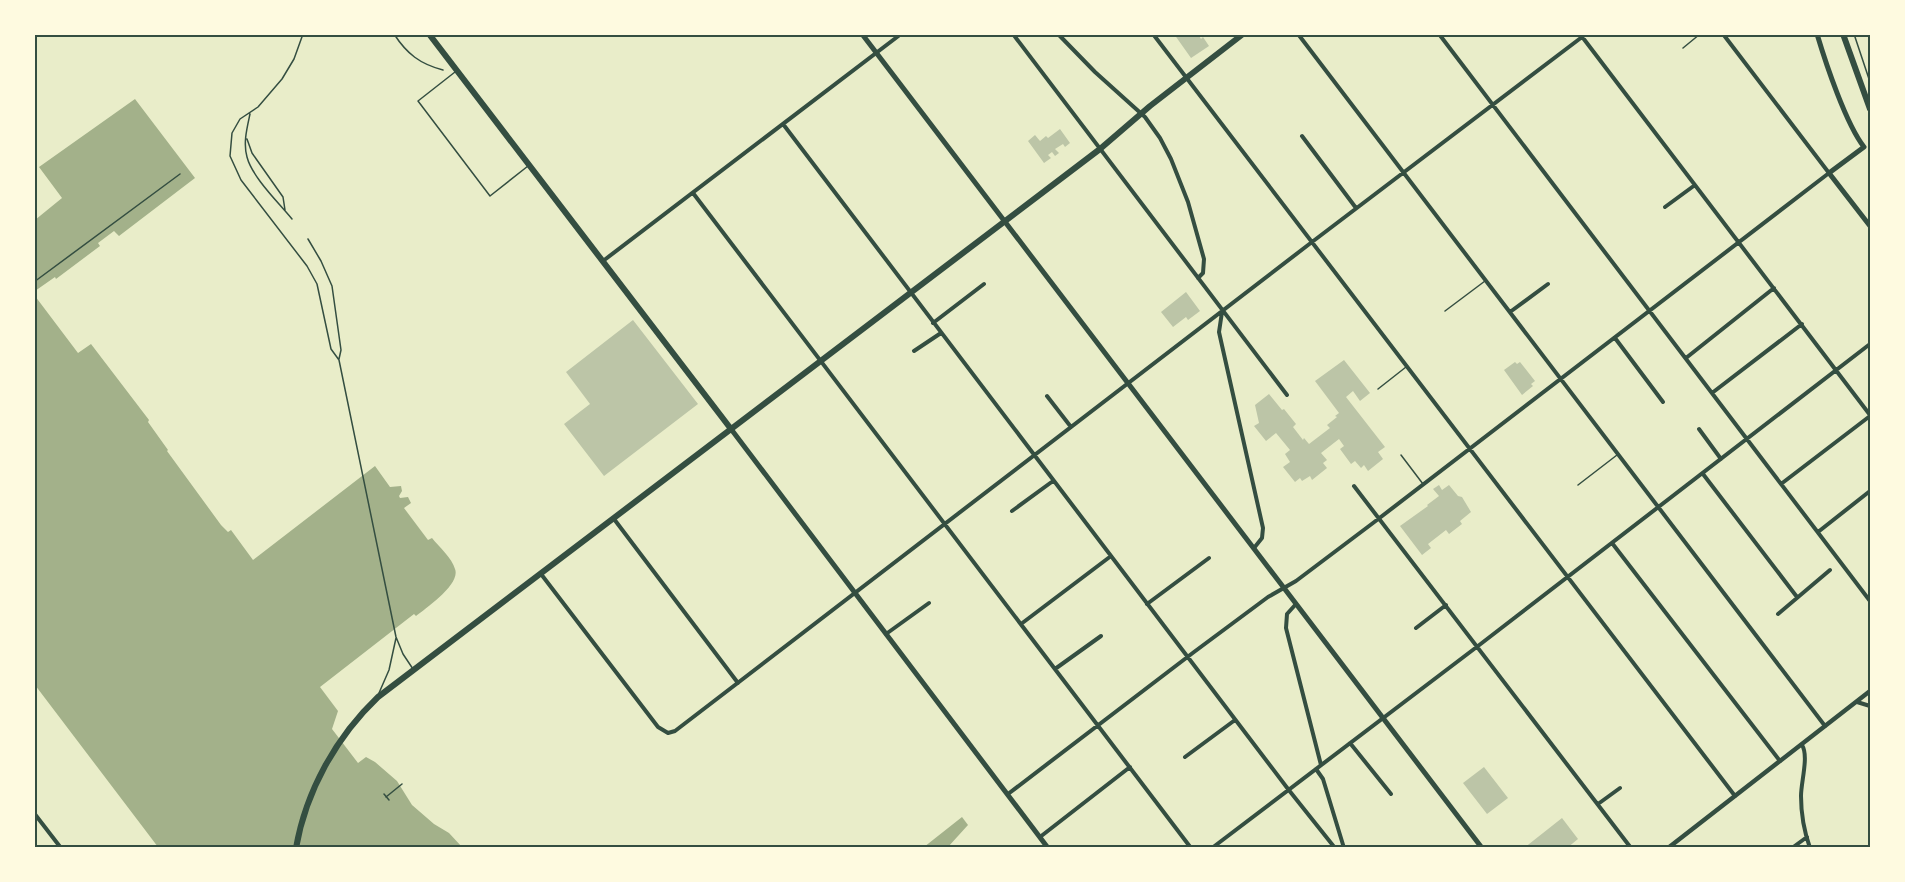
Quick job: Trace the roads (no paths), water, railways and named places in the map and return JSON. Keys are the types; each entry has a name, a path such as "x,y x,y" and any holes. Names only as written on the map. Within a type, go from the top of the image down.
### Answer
{"main road":[{"path":"429,34 1048,848"},
{"path":"862,34 1482,848"},
{"path":"296,848 303,819 315,786 344,736 372,703 1100,148 1141,113 1243,34"},
{"path":"1817,34 1856,135 1867,145 1829,173 1870,226"},
{"path":"1843,34 1870,109"}],"street":[{"path":"602,261 901,34"},
{"path":"1013,34 1287,395"},
{"path":"1058,34 1095,72 1141,113 1164,144 1183,186 1204,259 1203,273 1198,278"},
{"path":"1153,34 1735,796"},
{"path":"1298,34 1825,726"},
{"path":"1439,34 1870,601"},
{"path":"1008,794 1187,657 1268,597 1296,581 1380,518 1829,173 1723,34"},
{"path":"541,573 658,727 668,734 675,732 1583,35 1870,416 1782,484"},
{"path":"783,124 1235,720 1335,848"},
{"path":"1302,136 1356,208"},
{"path":"1665,207 1695,185"},
{"path":"693,193 1191,848"},
{"path":"933,323 984,284"},
{"path":"1510,312 1548,284"},
{"path":"1686,358 1774,288"},
{"path":"1222,312 1219,332 1263,528 1262,538 1254,548"},
{"path":"1712,393 1802,324"},
{"path":"914,351 940,333"},
{"path":"1615,338 1664,402"},
{"path":"1212,848 1659,508 1870,344"},
{"path":"1047,396 1071,428"},
{"path":"1698,429 1721,459"},
{"path":"1703,474 1797,597"},
{"path":"1012,512 1053,481"},
{"path":"1354,486 1631,848"},
{"path":"1818,532 1870,492"},
{"path":"613,518 738,683"},
{"path":"1612,543 1780,761"},
{"path":"1021,624 1111,556"},
{"path":"1147,604 1209,558"},
{"path":"1778,614 1830,570"},
{"path":"886,634 928,603"},
{"path":"1296,604 1287,614 1286,628 1321,765"},
{"path":"1416,628 1446,605"},
{"path":"1055,669 1101,636"},
{"path":"1668,848 1870,692"},
{"path":"1857,702 1870,706"},
{"path":"1185,757 1235,720"},
{"path":"1350,743 1390,794"},
{"path":"1802,745 1805,755 1801,778 1801,802 1810,848"},
{"path":"1040,837 1130,767"},
{"path":"1316,769 1323,779 1344,848"},
{"path":"1598,804 1620,788"},
{"path":"34,813 61,848"},
{"path":"1792,848 1807,837"}],"lane":[{"path":"303,34 294,59 282,79 250,113 240,120 232,133 230,156 241,180 307,266 317,284 331,349 339,360"},
{"path":"1683,48 1700,34"},
{"path":"456,70 418,101 490,196 529,165"},
{"path":"250,113 246,135 247,156 253,169 292,219"},
{"path":"246,135 252,153 283,196 286,211"},
{"path":"308,239 332,286 341,350 339,360 396,637 403,654 414,670"},
{"path":"1445,311 1485,280"},
{"path":"1377,389 1407,366"},
{"path":"1578,485 1618,454"},
{"path":"1401,455 1423,485"},
{"path":"372,703 387,677 396,637"}]}
